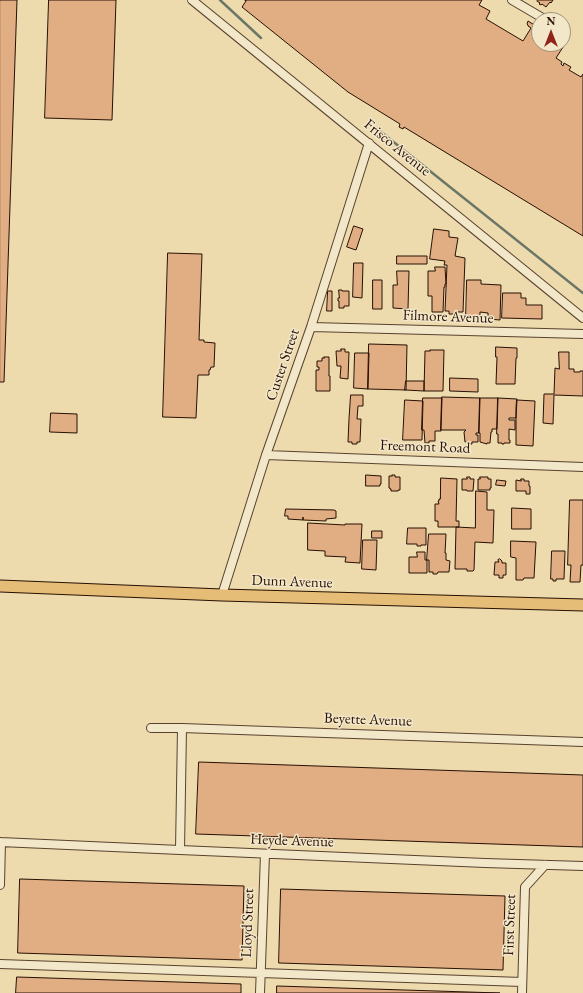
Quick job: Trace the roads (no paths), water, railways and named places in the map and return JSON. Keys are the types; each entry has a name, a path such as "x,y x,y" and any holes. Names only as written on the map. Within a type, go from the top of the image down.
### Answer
{"main road":[{"name":"Dunn Avenue","path":"0,586 222,595 583,605"}],"street":[{"name":"Frisco Avenue","path":"192,0 583,318"},
{"path":"512,0 532,12"},
{"name":"Custer Street","path":"222,595 266,455 311,327 369,143"},
{"name":"Filmore Avenue","path":"311,327 583,334"},
{"name":"Freemont Road","path":"266,455 583,467"},
{"name":"Beyette Avenue","path":"151,728 583,742"},
{"path":"180,850 182,728"},
{"path":"0,885 1,842"},
{"name":"Heyde Avenue","path":"1,842 477,863 583,866"},
{"name":"Lloyd Street","path":"260,993 265,854"},
{"name":"First Street","path":"522,993 525,887 545,865"},
{"path":"0,964 522,982"}],"waterway":[{"path":"220,0 261,38"},
{"path":"376,128 583,293"}]}
